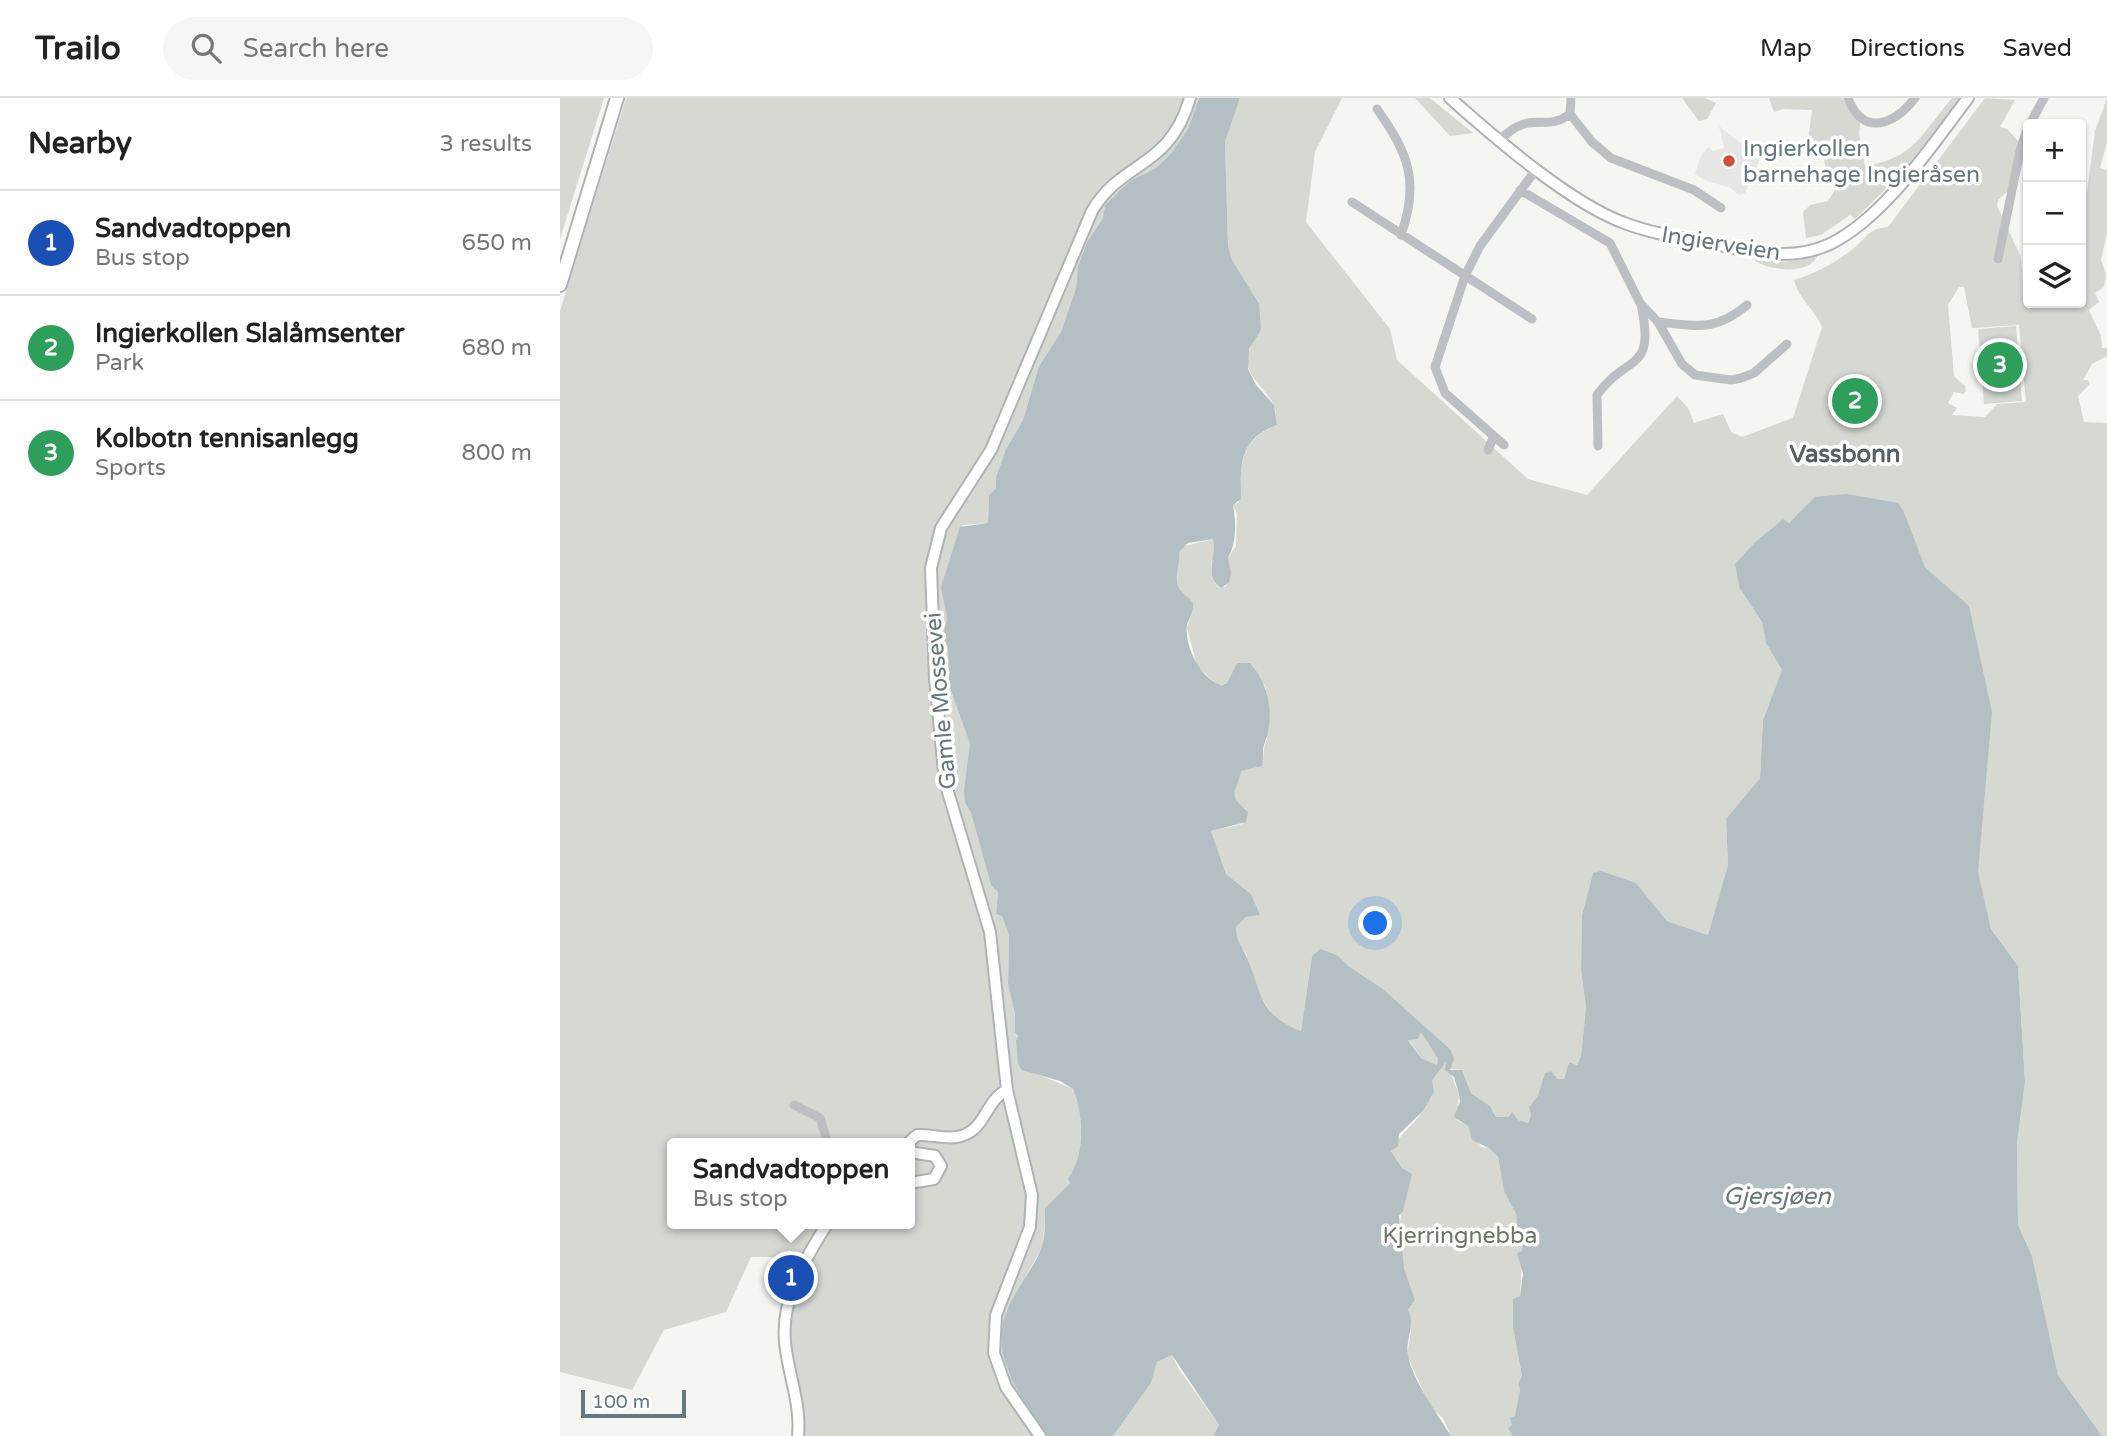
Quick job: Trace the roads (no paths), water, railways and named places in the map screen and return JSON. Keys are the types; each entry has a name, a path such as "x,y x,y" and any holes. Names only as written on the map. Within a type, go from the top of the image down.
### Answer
{"highway":[{"path":"560,266 610,98"},
{"path":"560,285 617,98"}],"main road":[{"name":"Gamle Mossevei","path":"1040,1436 1006,1387 996,1361 993,1343 996,1315 1027,1237 1032,1209 1030,1180 1007,1090 990,932 953,814 944,773 934,662 932,557 941,528 991,450 1092,211 1110,187 1165,148 1182,122 1190,98"},
{"name":"Ingierveien","path":"1450,98 1588,206 1633,226 1766,254 1801,253 1840,238 1883,201 1968,98"},
{"path":"913,1138 916,1135 951,1137 969,1133 983,1121 997,1097 1007,1090"},
{"path":"915,1153 935,1156 942,1166 934,1179 915,1183"},
{"path":"798,1436 797,1402 785,1342 786,1311 807,1257 824,1229"}],"street":[{"path":"1570,98 1570,114 1606,154 1694,190 1721,208"},
{"path":"1848,98 1859,116 1879,123 1899,116 1915,98"},
{"path":"2033,119 2044,98"},
{"path":"1377,109 1401,144 1410,176 1410,206 1401,235"},
{"path":"1501,139 1518,124 1557,121 1570,114"},
{"path":"1998,259 2023,142"},
{"path":"1504,445 1493,438 1446,393 1436,374 1437,356 1465,276 1480,246 1537,168"},
{"path":"1520,190 1610,243 1640,303 1646,327 1646,341 1636,360 1597,395 1598,446"},
{"path":"1352,202 1532,319"},
{"path":"1640,303 1658,322 1687,370 1709,378 1731,380 1754,373 1787,344"},
{"path":"1658,322 1709,326 1730,320 1747,305"},
{"path":"1488,450 1493,438"},
{"path":"794,1105 820,1118 826,1138"}],"water":[{"name":"Gjersjøen","path":"1199,98 1240,98 1225,142 1228,246 1232,260 1259,304 1261,330 1249,349 1248,369 1256,385 1274,405 1277,425 1256,437 1249,445 1242,463 1241,499 1233,505 1235,532 1228,558 1231,573 1229,582 1221,588 1212,577 1213,539 1188,543 1179,552 1177,579 1180,590 1193,604 1187,625 1188,643 1201,670 1222,685 1227,683 1237,663 1250,663 1261,678 1269,704 1268,734 1263,749 1262,766 1241,771 1234,793 1237,801 1248,812 1246,822 1211,831 1226,874 1251,894 1260,915 1246,917 1236,927 1236,932 1269,1010 1277,1018 1301,1031 1312,956 1320,949 1337,955 1383,989 1450,1049 1454,1059 1450,1070 1462,1070 1471,1093 1490,1106 1496,1117 1508,1117 1512,1112 1518,1120 1528,1123 1531,1115 1529,1107 1538,1095 1545,1073 1551,1071 1558,1079 1564,1079 1569,1062 1577,1065 1581,1056 1586,1007 1581,970 1582,915 1593,873 1601,871 1636,883 1667,921 1708,935 1728,865 1726,819 1760,778 1763,720 1782,670 1766,643 1762,622 1739,587 1735,564 1755,542 1783,519 1789,523 1815,497 1847,494 1898,503 1925,567 1969,606 1992,712 1978,872 1991,929 2018,966 2025,1082 2017,1143 2018,1225 2032,1256 2058,1375 2102,1436 1513,1436 1508,1428 1512,1425 1510,1418 1515,1416 1520,1390 1518,1383 1522,1376 1513,1328 1513,1299 1520,1296 1523,1274 1517,1253 1522,1251 1523,1240 1519,1238 1516,1214 1504,1191 1498,1157 1489,1148 1472,1140 1469,1127 1454,1117 1460,1102 1459,1094 1454,1077 1445,1070 1446,1062 1432,1081 1434,1092 1423,1111 1399,1134 1398,1146 1391,1151 1402,1168 1412,1174 1403,1211 1399,1216 1404,1268 1415,1300 1408,1310 1411,1321 1408,1355 1420,1385 1451,1436 1213,1436 1219,1425 1172,1355 1157,1362 1151,1383 1113,1436 1048,1436 1038,1422 1010,1376 1002,1342 1003,1325 1008,1308 1042,1246 1045,1208 1070,1183 1068,1178 1078,1158 1081,1121 1073,1089 1060,1081 1022,1070 1018,1064 1018,1036 1015,1033 1015,1014 1008,984 1009,935 1002,916 996,914 998,892 991,885 971,813 965,803 970,744 949,685 948,648 943,636 947,618 941,587 960,527 988,523 989,495 996,488 996,477 1006,449 1023,420 1039,366 1061,332 1076,288 1078,266 1087,242 1103,218 1105,205 1130,181 1156,168 1172,152 1188,129","holes":["1421,1032 1438,1059 1437,1065 1421,1058 1408,1040 1418,1039"]}],"place":[{"name":"Ingierkollen barnehage Ingieråsen","path":"1729,161"},
{"name":"Kolbotn tennisanlegg","path":"2000,365"},
{"name":"Ingierkollen Slalåmsenter","path":"1855,401"},
{"name":"Sandvadtoppen","path":"791,1278"}],"district":[{"name":"Vassbonn","path":"1845,454"}],"park label":[{"name":"Kjerringnebba","path":"1460,1235"}]}
